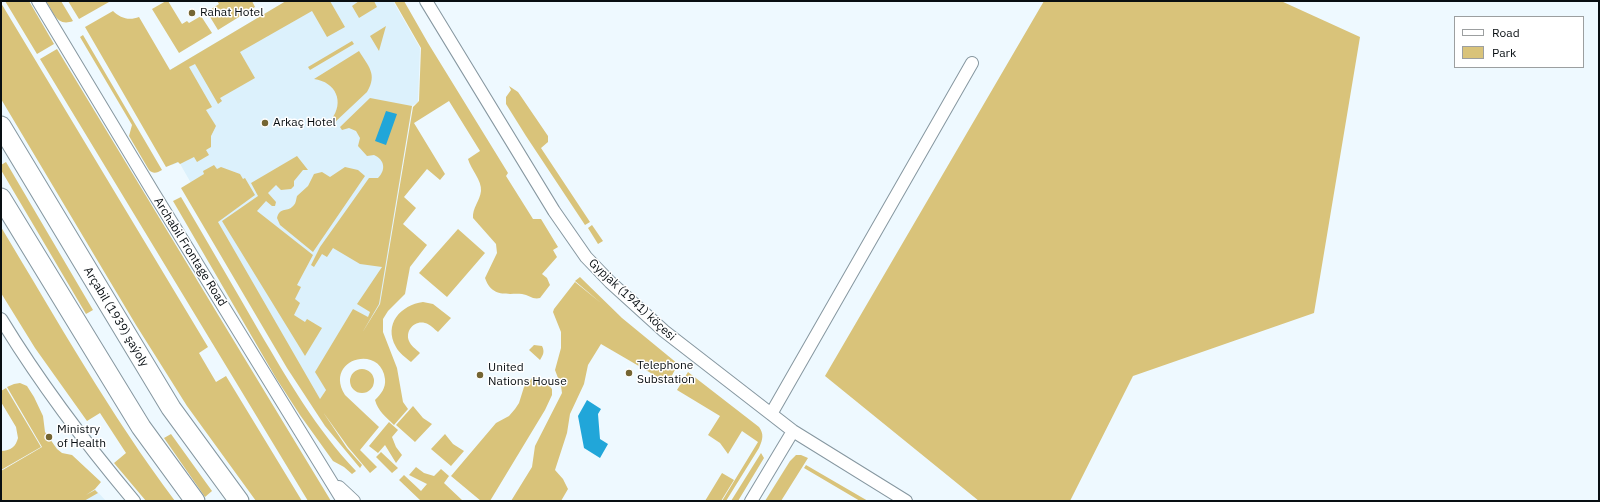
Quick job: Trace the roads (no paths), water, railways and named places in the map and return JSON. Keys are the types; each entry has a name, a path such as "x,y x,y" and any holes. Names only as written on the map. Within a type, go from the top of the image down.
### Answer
{"main road":[{"name":"Arçabil (1939) şaýoly","path":"1,126 171,408 239,501"},
{"path":"1,198 141,427 195,501"}],"street":[{"name":"Archabil Frontage Road","path":"38,1 153,192 343,501"},
{"name":"Gypjak (1941) köçesi","path":"426,1 554,211 586,256 616,287 664,331 793,431 906,501"},
{"path":"771,414 972,63"},
{"path":"1,319 69,420 134,501"},
{"path":"751,501 793,431"},
{"path":"330,478 354,501"}],"water":[{"path":"386,111 397,114 386,145 375,141"},
{"path":"587,400 601,409 598,414 600,439 608,444 600,458 584,448 578,416"}],"place":[{"name":"Rahat Hotel","path":"192,13"},
{"name":"Arkaç Hotel","path":"265,123"},
{"name":"Telephone Substation","path":"629,373"},
{"name":"United Nations House","path":"480,375"},
{"name":"Ministry of Health","path":"49,437"}]}
